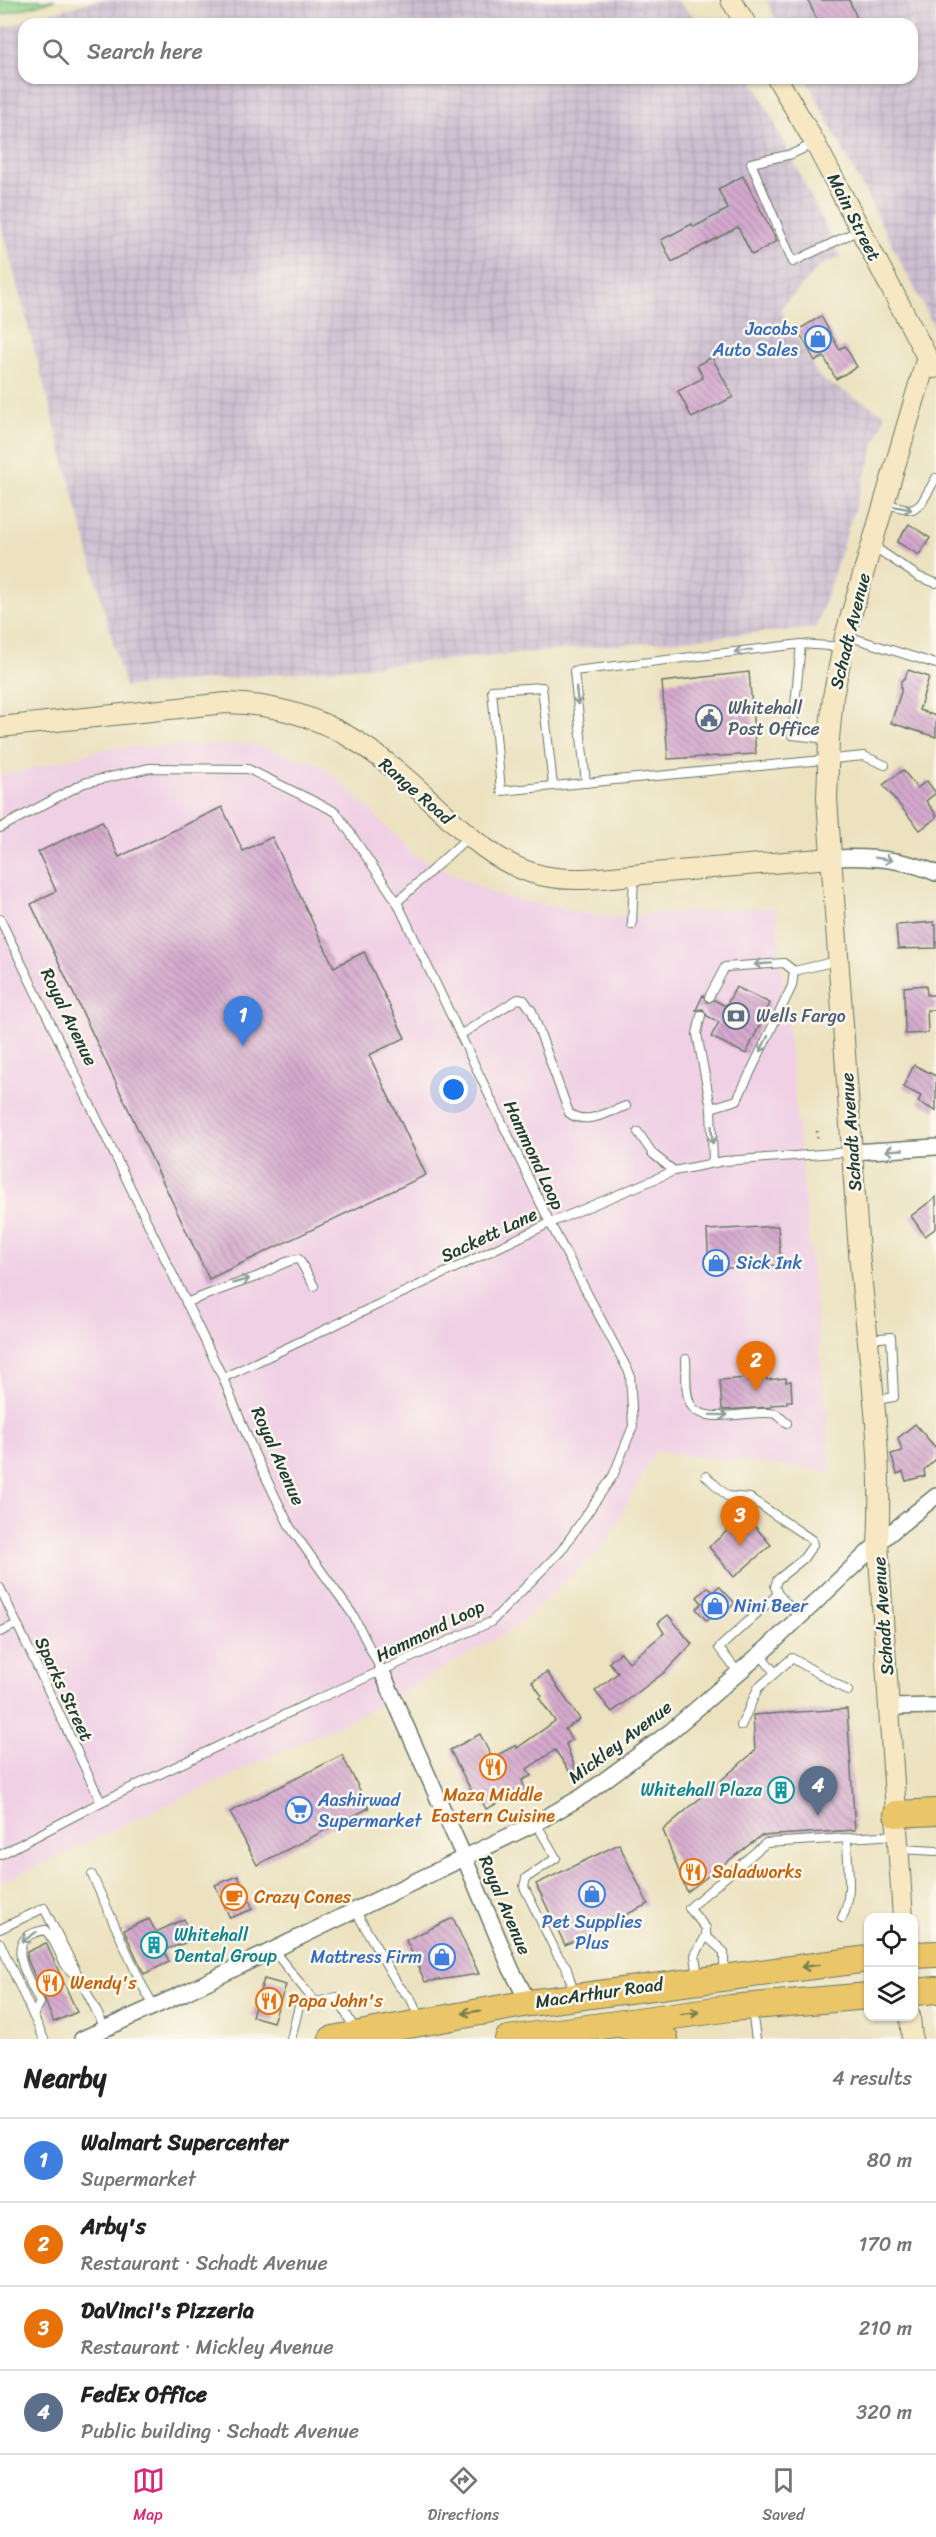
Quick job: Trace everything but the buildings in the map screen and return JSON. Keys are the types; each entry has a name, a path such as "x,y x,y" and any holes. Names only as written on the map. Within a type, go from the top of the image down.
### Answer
{"highway":[{"path":"898,1833 936,1812"},
{"path":"918,1955 936,1954"},
{"name":"MacArthur Road","path":"332,2039 529,2003 864,1960"},
{"path":"918,1992 936,1990"},
{"name":"MacArthur Road","path":"508,2039 752,2007 864,1996"},
{"path":"611,2024 644,2030 665,2039"}],"main road":[{"path":"732,0 742,18"},
{"name":"Main Street","path":"781,84 815,143 931,364"},
{"name":"Schadt Avenue","path":"903,1913 878,1542 880,1507 874,1400 852,1152 827,799 833,697 844,641 884,504 931,364"},
{"name":"Range Road","path":"0,728 226,704 255,704 284,709 331,726 356,740 408,782 468,837 507,863 532,873 576,879 831,858"},
{"path":"910,2021 912,2039"}],"street":[{"path":"831,858 877,858 903,862 936,873"},
{"path":"852,1152 936,1147"},
{"name":"Mickley Avenue","path":"82,2039 355,1911 536,1823 583,1796 628,1765 760,1654 878,1542 936,1496"},
{"name":"Royal Avenue","path":"382,1672 511,1969 529,2003"},
{"path":"889,1707 936,1706"}],"lane":[{"path":"815,143 792,154 751,163 793,262 860,229"},
{"path":"884,504 913,510 921,504 936,478"},
{"path":"872,545 920,578 936,583"},
{"path":"586,783 574,671 844,641 936,664"},
{"path":"801,644 792,735 829,739"},
{"path":"553,786 542,687 492,690 501,791 828,760 864,756 885,765"},
{"name":"Hammond Loop","path":"0,828 84,783 150,768 249,769 336,812 397,902 550,1223 630,1374 633,1426 613,1476 561,1551 491,1622 309,1703 100,1802 0,1855"},
{"path":"397,902 468,837"},
{"path":"632,925 634,874"},
{"name":"Royal Avenue","path":"0,919 223,1378 259,1464 290,1527 353,1615 382,1672"},
{"path":"794,971 838,961"},
{"path":"709,997 725,967 784,963 794,971"},
{"path":"711,1108 737,1100 792,986 794,971"},
{"path":"460,1035 518,999 524,1000 532,1011 568,1113 574,1117 588,1119 626,1106"},
{"path":"701,1015 697,1034 711,1108 713,1163"},
{"path":"638,1132 653,1154 674,1171"},
{"name":"Sackett Lane","path":"223,1378 550,1223 674,1171 713,1163 852,1152"},
{"path":"186,1303 230,1284 257,1276 291,1259 299,1259 314,1286"},
{"path":"687,1359 688,1395 690,1404 696,1410 706,1415 776,1414 787,1423"},
{"path":"706,1476 727,1496 750,1498 812,1540 813,1545 803,1559 777,1580 775,1587 778,1594 799,1617"},
{"name":"Sparks Street","path":"0,1588 100,1802"},
{"path":"738,1672 719,1648 778,1594"},
{"path":"0,1632 17,1624"},
{"path":"760,1654 775,1673"},
{"path":"741,1726 748,1705 758,1688 792,1658 848,1691"},
{"path":"536,1823 556,1858 526,1878 524,1887 558,1956 567,1966 574,1997"},
{"path":"698,1980 695,1955 706,1936 706,1928 689,1908 766,1843 847,1839 898,1833 936,1851"},
{"path":"842,1918 848,1906 849,1895 847,1839"},
{"path":"92,1875 142,1985 154,2006"},
{"path":"0,1929 44,1908 105,2028"},
{"path":"355,1911 398,1985 411,1999 421,2021"},
{"path":"33,2015 40,2003 17,1953 19,1943 33,1932 45,1930 51,1936 67,1970 80,1978"},
{"path":"706,1936 724,1952 724,1977"},
{"path":"0,1943 44,2039"},
{"path":"273,1950 315,2002"},
{"path":"291,2039 298,2006 337,1996 357,2034"},
{"path":"752,2007 756,2039"}],"path":[{"path":"818,1141 817,1133 823,1135"}],"shaded area":[{"path":"97,0 675,0 696,18 35,18"},
{"path":"766,0 936,0 936,330 809,84 918,84 918,18 775,18"},
{"path":"18,23 18,84 755,84 841,257 820,266 780,309 820,378 885,414 816,628 125,687 0,221 0,28"},
{"path":"254,744 322,765 412,854 496,895 602,917 776,907 832,1472 655,1451 605,1545 518,1626 364,1713 0,1883 0,774 14,773 113,747"}],"green space":[{"path":"0,0 55,0 0,15"}],"place":[{"name":"Jacobs Auto Sales","path":"818,339"},
{"name":"Whitehall Post Office","path":"709,718"},
{"name":"Wells Fargo","path":"736,1016"},
{"name":"Walmart Supercenter","path":"243,1046"},
{"name":"Sick Ink","path":"716,1263"},
{"name":"Arby's","path":"756,1391"},
{"name":"DaVinci's Pizzeria","path":"740,1546"},
{"name":"Nini Beer","path":"715,1606"},
{"name":"Maza Middle Eastern Cuisine","path":"493,1767"},
{"name":"Whitehall Plaza","path":"781,1790"},
{"name":"Aashirwad Supermarket","path":"299,1810"},
{"name":"FedEx Office","path":"818,1816"},
{"name":"Saladworks","path":"693,1872"},
{"name":"Pet Supplies Plus","path":"592,1894"},
{"name":"Crazy Cones","path":"234,1897"},
{"name":"Whitehall Dental Group","path":"154,1945"},
{"name":"Mattress Firm","path":"442,1957"},
{"name":"Wendy's","path":"50,1983"},
{"name":"Papa John's","path":"269,2001"}]}
